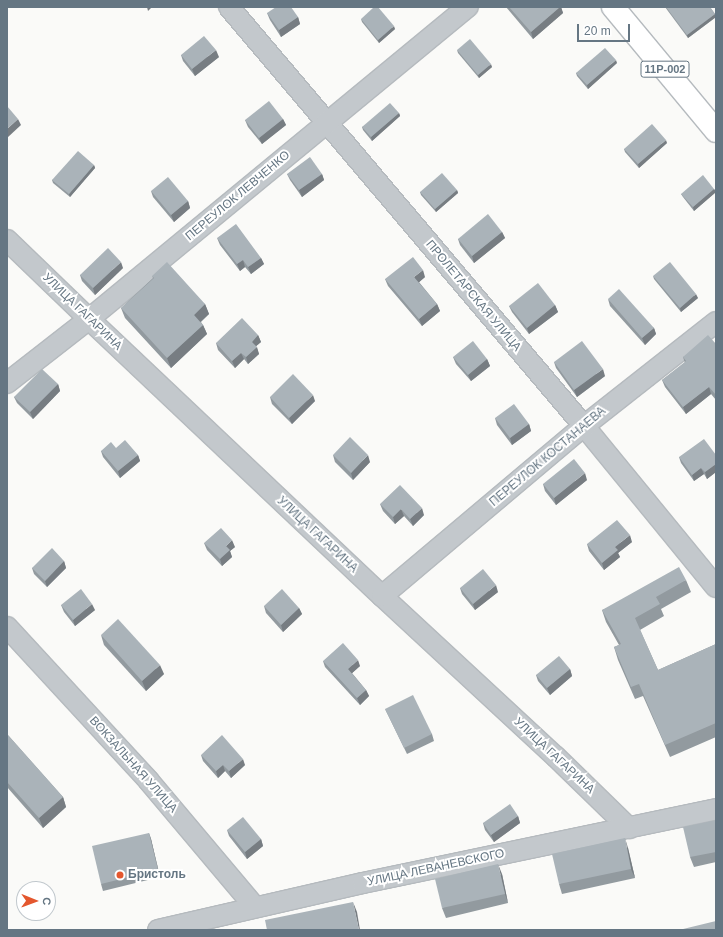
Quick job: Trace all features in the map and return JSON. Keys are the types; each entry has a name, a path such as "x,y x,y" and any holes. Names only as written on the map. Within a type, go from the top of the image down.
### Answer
{"main road":[{"name":"11Р-002","path":"613,7 716,131"}],"street":[{"name":"ПРОЛЕТАРСКАЯ УЛИЦА","path":"229,7 326,124 584,426 716,588"},
{"name":"ПЕРЕУЛОК ЛЕВЧЕНКО","path":"7,383 89,319 468,7"},
{"name":"УЛИЦА ГАГАРИНА","path":"7,240 382,596 556,757 629,828"},
{"name":"ПЕРЕУЛОК КОСТАНАЕВА","path":"382,596 584,426 716,322"},
{"name":"ВОКЗАЛЬНАЯ УЛИЦА","path":"7,627 148,780 255,907"},
{"name":"УЛИЦА ЛЕВАНЕВСКОГО","path":"158,930 363,883 716,809"}],"building":[{"path":"276,7 291,7 298,17 279,30 267,13"},
{"path":"374,7 378,7 394,26 378,40 361,19"},
{"path":"509,7 560,7 531,32"},
{"path":"666,7 710,7 715,14 687,35"},
{"path":"204,36 216,50 192,69 181,55"},
{"path":"470,39 491,64 478,75 457,50"},
{"path":"605,48 616,60 587,85 576,73"},
{"path":"269,101 283,119 259,138 245,120"},
{"path":"390,103 399,113 371,137 362,127"},
{"path":"7,106 18,119 7,129"},
{"path":"652,124 666,140 638,164 624,149"},
{"path":"78,151 94,165 69,194 52,180"},
{"path":"310,157 322,174 299,190 287,174"},
{"path":"442,173 457,190 435,209 420,192"},
{"path":"703,175 714,189 693,207 681,194"},
{"path":"168,177 188,201 171,215 151,191"},
{"path":"488,214 502,232 472,256 458,239"},
{"path":"236,224 261,258 248,267 243,260 237,264 217,238"},
{"path":"108,248 121,262 93,288 80,275"},
{"path":"413,257 423,270 414,277 437,304 419,319 385,279"},
{"path":"167,262 205,304 194,315 203,325 167,358 121,308 154,278 152,276"},
{"path":"670,262 696,294 680,308 653,276"},
{"path":"538,283 555,305 527,328 509,306"},
{"path":"619,289 654,328 642,338 608,299"},
{"path":"242,318 258,335 252,342 257,347 246,357 241,353 232,361 216,343"},
{"path":"708,335 716,344 716,395 709,387 683,407 662,380 686,361 683,357"},
{"path":"473,341 487,359 468,375 453,357"},
{"path":"582,341 603,369 574,390 554,362"},
{"path":"42,369 58,384 30,412 14,397"},
{"path":"293,374 313,395 289,418 270,397"},
{"path":"514,404 529,424 510,438 495,418"},
{"path":"350,437 368,455 351,473 333,455"},
{"path":"704,439 716,455 716,464 705,472 701,468 692,475 679,457"},
{"path":"125,440 138,455 118,471 101,451 111,442 116,448"},
{"path":"574,459 585,473 554,498 543,484"},
{"path":"400,485 422,508 410,519 401,509 393,517 380,504"},
{"path":"617,520 630,535 615,547 618,550 602,563 587,544"},
{"path":"221,528 232,540 226,546 230,550 220,559 204,543"},
{"path":"52,548 64,561 45,581 32,568"},
{"path":"679,567 686,580 656,597 660,604 635,618 658,670 716,644 716,723 665,745 639,684 631,687 614,647 621,644 602,610"},
{"path":"483,569 496,585 473,604 460,588"},
{"path":"81,589 92,604 73,620 61,605"},
{"path":"282,589 299,608 281,625 264,606"},
{"path":"118,619 160,665 142,681 101,635"},
{"path":"343,643 358,660 348,669 366,690 357,698 323,661"},
{"path":"559,656 570,669 547,688 536,675"},
{"path":"413,695 432,734 404,748 385,709"},
{"path":"7,734 63,797 39,818 7,782"},
{"path":"222,735 243,759 229,771 223,765 216,771 201,755"},
{"path":"510,804 518,816 491,835 483,823"},
{"path":"243,817 261,839 245,852 227,830"},
{"path":"716,820 716,852 690,857 683,827"},
{"path":"149,833 158,870 101,884 92,846"},
{"path":"625,838 631,869 559,884 552,854"},
{"path":"498,864 505,894 442,908 435,879"},
{"path":"353,902 359,930 267,930 265,920"},
{"path":"716,921 716,930 679,930"}],"place":[{"name":"Бристоль","path":"120,875"}]}
